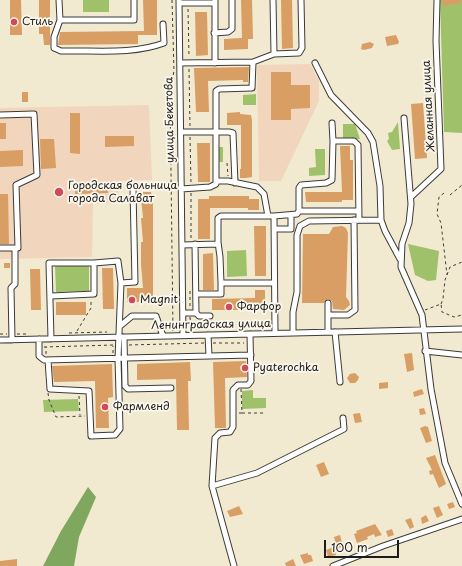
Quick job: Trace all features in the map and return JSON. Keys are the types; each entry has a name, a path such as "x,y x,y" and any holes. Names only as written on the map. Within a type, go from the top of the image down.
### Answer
{"street":[{"path":"59,0 60,20 54,37 54,48 61,51 141,49 155,46 164,43 163,24"},
{"path":"60,20 134,20 134,0"},
{"path":"214,33 228,32 232,29 232,0"},
{"path":"273,0 274,54"},
{"path":"180,63 253,62 274,54 297,54 301,50 301,0"},
{"name":"Желанная улица","path":"411,198 441,169 436,41 437,0"},
{"path":"179,2 188,3 215,1 214,63"},
{"name":"улица Бекетова","path":"179,2 183,335"},
{"path":"181,187 191,188 213,186 217,181 216,91 219,89 252,88 253,62"},
{"path":"315,63 331,95 368,133 373,142 380,186 381,220 385,231 400,259 405,278 421,312 426,352 445,463 462,504"},
{"path":"0,115 34,114 37,175 16,185 18,248 15,248 15,284 11,288 12,340"},
{"path":"400,259 402,244 410,216 411,198 404,118"},
{"path":"299,212 300,185 326,183 332,180 332,123"},
{"path":"181,132 229,132 234,135 235,183"},
{"path":"328,315 348,315 355,310 357,220 359,211 358,145 354,141 333,141"},
{"path":"217,181 228,181 253,186 260,189 265,198 274,229 275,333"},
{"path":"121,283 135,282 133,189"},
{"path":"196,294 221,294 220,257 218,244 219,217 296,215 299,212 359,211"},
{"path":"291,215 291,229 297,235"},
{"path":"293,333 293,312 297,292 297,235 300,226 309,221 381,220"},
{"path":"274,229 291,229"},
{"path":"182,244 218,244"},
{"path":"193,244 196,313"},
{"path":"0,248 15,248"},
{"path":"46,360 50,389 88,390 90,436 115,435 118,433 120,429 118,359 119,345 122,337 120,326 121,283 118,261 94,263 49,263 51,339"},
{"path":"51,296 94,294 94,263"},
{"path":"221,284 274,283"},
{"path":"328,304 328,332"},
{"path":"183,313 196,313 199,316 210,316"},
{"path":"120,326 132,316 156,316 163,336"},
{"name":"Ленинградская улица","path":"0,340 462,329"},
{"path":"334,332 340,382"},
{"path":"234,566 212,486 215,438 220,432 232,430 233,390 235,387 241,385 248,385 251,381 250,334"},
{"path":"208,335 209,356"},
{"path":"39,339 40,357 46,360 251,355"},
{"path":"426,352 449,352 462,355"},
{"path":"118,359 126,388 170,388"},
{"path":"212,486 257,473 344,429 343,418"},
{"path":"333,566 462,519"}],"path":[{"path":"172,0 174,71 170,93 173,336"},
{"path":"188,3 193,244"},
{"path":"217,163 228,162 228,181"},
{"path":"133,189 140,185 171,185 181,187"},
{"path":"450,195 462,185"},
{"path":"444,193 439,198 437,214 441,222 447,275"},
{"path":"462,262 450,267 441,304 442,312 454,317 462,315"},
{"path":"77,333 91,308 92,294"},
{"path":"421,312 441,304"},
{"path":"39,347 250,342"},
{"path":"118,359 119,345"},
{"path":"46,347 46,360"},
{"path":"241,385 242,413"},
{"path":"50,389 49,400 56,417 90,416"},
{"path":"79,390 80,416"},
{"path":"233,413 263,413"}],"shaded area":[{"path":"310,64 319,80 319,101 281,181 259,181 257,65"},
{"name":"Городская больница города Салават","path":"149,105 152,180 119,181 119,203 93,204 92,257 0,259 0,108"}],"green space":[{"path":"83,0 109,0 109,12 83,12"},
{"path":"440,0 462,0 462,133 444,132"},
{"path":"256,94 256,105 243,105 243,95"},
{"path":"398,122 400,149 392,150 387,141 389,139 388,133 392,132"},
{"path":"343,124 355,124 360,139 343,139"},
{"path":"219,147 223,147 223,162 219,162"},
{"path":"315,149 325,149 325,175 309,176 309,168 316,167"},
{"path":"408,244 439,251 436,280 428,281 415,275"},
{"path":"246,250 247,276 227,277 227,251"},
{"path":"55,266 89,266 89,291 56,292"},
{"path":"253,390 253,398 266,398 266,408 242,409 242,391"},
{"path":"78,399 79,411 44,412 43,400"},
{"path":"88,487 96,497 79,537 74,566 43,566 61,531"}],"building":[{"path":"10,0 21,0 22,35 10,35"},
{"path":"39,0 50,0 50,45 44,45 43,34 39,34"},
{"path":"143,0 157,0 157,35 138,35 138,44 58,45 60,32 144,31"},
{"path":"241,0 252,0 253,39 248,39 248,49 224,50 224,39 242,38"},
{"path":"281,0 292,0 293,48 282,49"},
{"path":"442,0 461,0 461,3 443,6"},
{"path":"195,12 207,12 208,55 196,56"},
{"path":"396,35 399,42 398,44 387,46 385,37"},
{"path":"370,42 374,44 372,48 364,50 361,49 362,44"},
{"path":"249,67 248,82 243,82 243,80 208,81 209,112 196,112 194,68"},
{"path":"271,72 291,72 291,85 310,85 310,108 291,109 291,120 271,120"},
{"path":"22,92 28,92 28,102 22,102"},
{"path":"423,103 427,158 415,159 411,104"},
{"path":"240,112 240,114 251,115 252,120 252,177 246,178 240,178 241,125 227,125 227,113"},
{"path":"70,113 80,113 80,154 70,153"},
{"path":"0,123 6,123 6,139 0,139"},
{"path":"105,136 134,136 134,146 105,147"},
{"path":"40,139 54,139 56,168 41,169"},
{"path":"197,143 210,143 210,182 198,182"},
{"path":"340,146 350,146 350,160 353,160 353,200 342,200 342,202 306,202 305,192 342,192"},
{"path":"23,150 23,166 0,167 0,151"},
{"path":"75,182 107,182 108,193 75,194"},
{"path":"143,192 151,192 153,202 153,302 127,302 127,288 143,288 141,265 141,242 143,242 141,218 143,218 141,197 143,197"},
{"path":"0,194 8,194 9,244 0,244"},
{"path":"209,196 249,196 249,199 259,199 259,210 248,210 248,208 210,208 210,239 198,239 198,199 209,199"},
{"path":"254,226 266,226 266,276 255,276"},
{"path":"342,226 346,228 348,233 346,297 350,305 344,310 333,309 332,301 328,299 324,303 302,303 303,234 329,234 333,227"},
{"path":"213,253 214,290 203,290 203,254"},
{"path":"4,263 10,263 10,268 4,268"},
{"path":"102,268 113,268 114,309 103,309"},
{"path":"30,269 40,269 41,310 31,310"},
{"path":"255,290 265,290 265,310 212,310 212,299 255,298"},
{"path":"56,302 86,302 86,315 56,315"},
{"path":"412,353 414,370 407,372 404,354"},
{"path":"246,361 247,377 225,378 226,428 215,428 213,362"},
{"path":"190,362 191,381 188,381 189,430 177,430 176,379 137,380 137,364"},
{"path":"112,364 113,397 108,398 109,428 96,428 95,381 54,382 52,366"},
{"path":"355,373 359,377 358,380 355,383 350,383 347,378 350,374"},
{"path":"388,382 388,388 379,389 379,383"},
{"path":"422,389 424,394 414,397 413,392"},
{"path":"424,408 426,414 420,415 419,409"},
{"path":"360,413 362,422 355,423 353,414"},
{"path":"425,426 428,427 432,441 426,443 420,428"},
{"path":"435,455 446,484 439,488 433,474 430,475 429,471 432,470 426,458"},
{"path":"324,462 329,474 321,477 316,465"},
{"path":"453,502 455,507 449,509 447,504"},
{"path":"239,506 243,514 230,517 227,511"},
{"path":"439,506 443,515 437,518 433,508"},
{"path":"426,515 429,521 422,524 421,518"},
{"path":"411,518 414,527 410,529 405,520"},
{"path":"375,524 382,535 375,537 374,534 367,537 368,539 357,543 354,534 357,533 356,531"},
{"path":"392,529 394,535 388,537 386,531"},
{"path":"340,535 343,547 337,548 334,537"},
{"path":"334,547 336,555 328,557 326,550"},
{"path":"308,553 308,555 311,555 313,561 304,564 300,555"},
{"path":"17,559 17,566 0,566 0,561"},
{"path":"293,559 296,566 286,566 285,563"}],"place":[{"name":"Стиль","path":"14,22"},
{"name":"Городская больница города Салават","path":"59,192"},
{"name":"Magnit","path":"132,300"},
{"name":"Фарфор","path":"229,307"},
{"name":"Pyaterochka","path":"245,368"},
{"name":"Фармленд","path":"105,407"}]}
